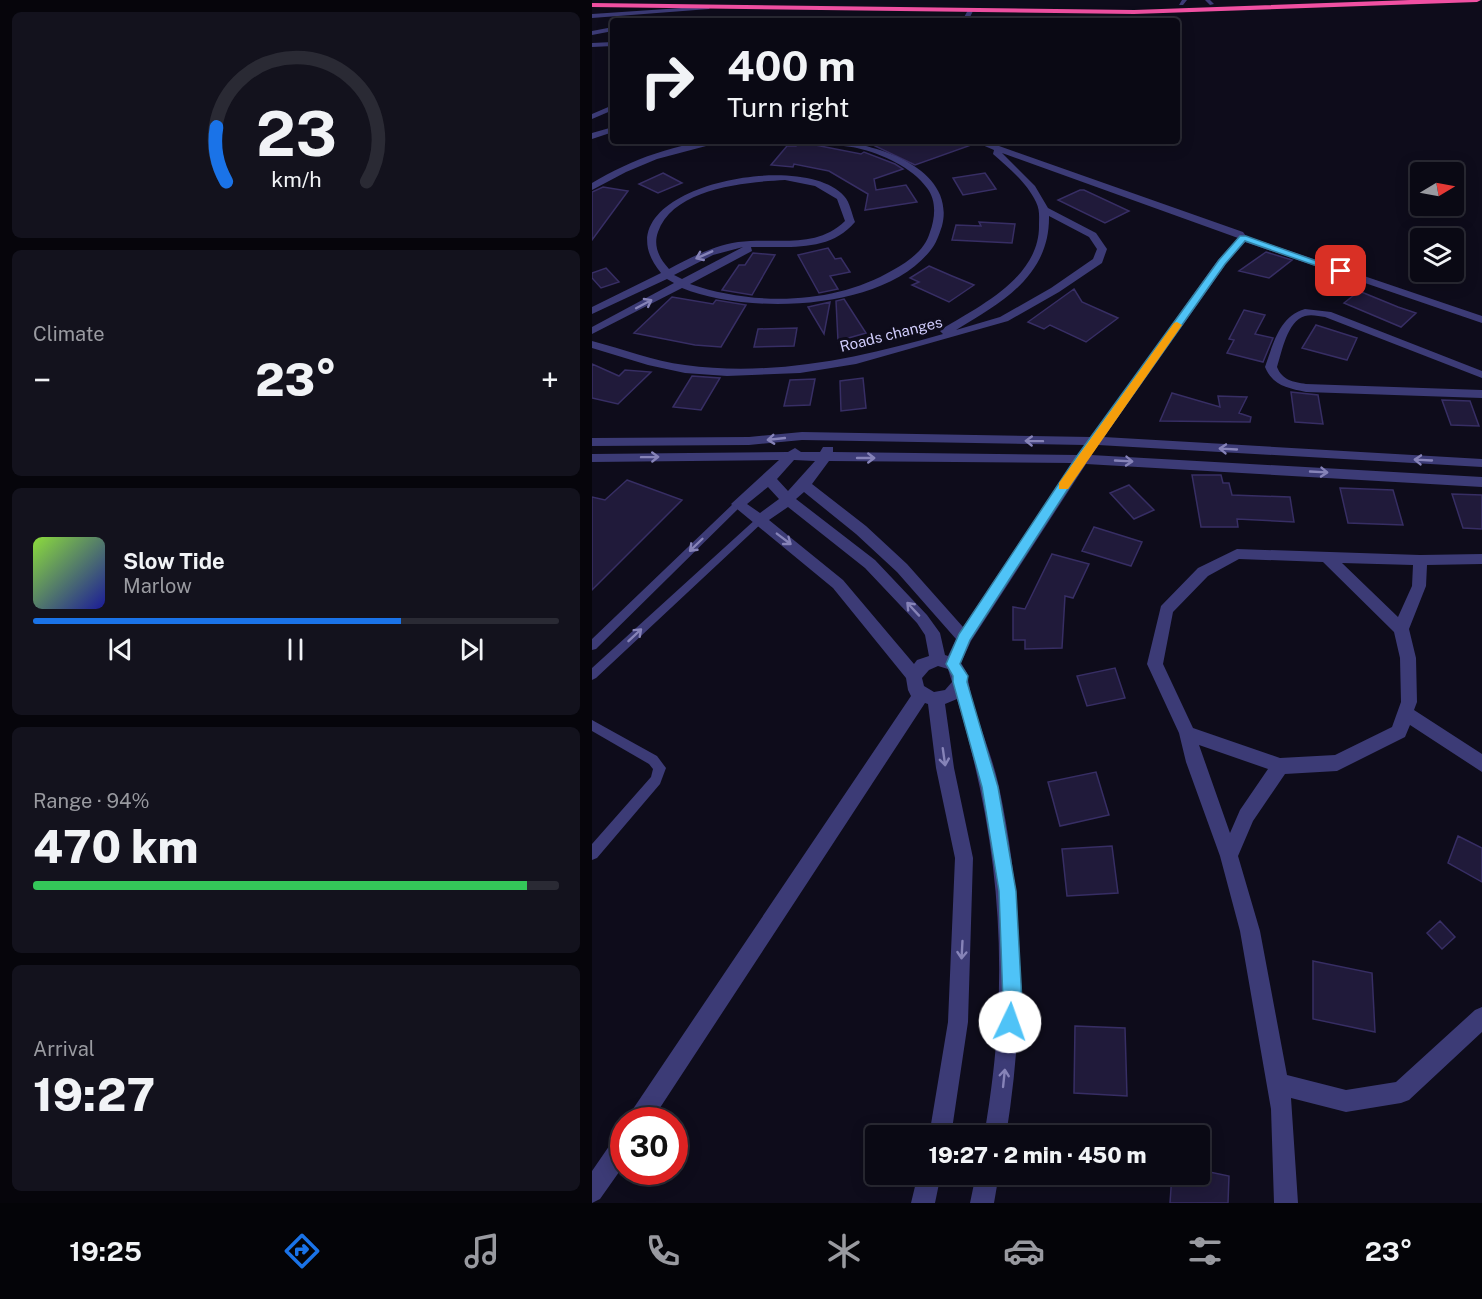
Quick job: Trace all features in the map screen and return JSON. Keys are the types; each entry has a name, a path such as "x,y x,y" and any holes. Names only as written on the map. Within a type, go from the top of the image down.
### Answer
{"highway":[{"path":"592,1 1023,6 1325,0"},
{"path":"592,5 1134,12 1477,0"}],"street":[{"path":"592,16 709,7"},
{"path":"966,18 970,11"},
{"path":"592,27 610,29"},
{"path":"592,33 610,29"},
{"path":"592,45 610,48"},
{"path":"603,46 610,45"},
{"path":"592,117 610,108"},
{"path":"592,126 610,121"},
{"path":"592,136 610,130"},
{"path":"592,143 610,138"},
{"path":"592,188 629,166 657,156 708,144"},
{"path":"592,311 667,274 718,248 760,243 805,243 835,236 850,222 850,211 845,200 837,194 808,181 754,178 727,182 701,191 666,211 653,223 650,238 651,251 667,274 682,284 730,299 797,301 866,286 897,272 923,253 935,237 940,215 939,201 932,188 917,171 892,157 868,148 847,144"},
{"path":"987,144 1240,234 1243,238 1482,320"},
{"path":"934,339 1016,286 1035,262 1041,246 1045,210 1020,173 990,145"},
{"name":"Roads changes","path":"592,344 648,362 685,369 727,372 800,369 856,361 1004,319 1055,290 1098,261 1102,249 1093,235 1045,210"},
{"path":"802,436 793,456 738,504 838,584 914,676 916,690 929,697 952,694 950,669 964,638 1081,459 1222,262 1243,238"},
{"path":"592,331 760,243"},
{"path":"1482,375 1327,314 1311,312 1298,314 1290,323 1271,367 1273,375 1280,382 1306,388 1482,394"},
{"path":"592,442 749,441 802,436 1095,441 1482,463"},
{"path":"760,520 788,500 803,484 824,458 833,438"},
{"path":"592,458 793,456 1081,459 1482,482"},
{"path":"769,479 788,500 870,564 900,595 932,633 950,669 990,787 1007,891 1012,1002 1002,1102 997,1125"},
{"path":"803,484 861,530 902,568 964,638"},
{"path":"1286,1203 1282,1109 1250,931 1230,856 1195,762 1187,733 1155,664 1166,609 1203,572 1237,554 1420,560 1482,559"},
{"path":"1187,733 1280,766 1337,763 1399,732 1409,702 1408,658 1401,629 1327,557"},
{"path":"1401,629 1419,586 1420,560"},
{"path":"914,676 923,665 950,669"},
{"path":"648,1107 929,697"},
{"path":"929,697 964,858 958,1023 942,1125"},
{"path":"1405,713 1482,764"},
{"path":"1230,856 1246,816 1280,766"},
{"path":"1278,1084 1346,1101 1401,1092 1482,1017"},
{"path":"592,1191 610,1165"},
{"path":"923,1203 927,1185"},
{"path":"982,1203 986,1185"}],"lane":[{"path":"592,646 738,504"},
{"path":"592,675 760,520"},
{"path":"592,725 653,760 660,768 656,780 592,854"}],"building":[{"path":"810,144 861,154 864,152 895,164 903,169 874,179 876,190 906,185 917,202 865,210 868,194 829,171 794,164 793,167 771,165 787,146"},
{"path":"879,144 974,144 915,165 875,146"},
{"path":"663,173 682,183 658,193 639,184"},
{"path":"985,173 996,189 963,195 953,178"},
{"path":"603,187 628,191 592,240 592,192"},
{"path":"1080,190 1129,211 1105,223 1058,200"},
{"path":"979,222 1015,224 1012,243 952,240 956,225 981,226"},
{"path":"828,248 835,259 841,258 850,272 830,276 838,289 819,293 798,255"},
{"path":"1266,252 1292,260 1269,278 1239,271"},
{"path":"753,253 775,255 752,295 722,290 739,265 745,265"},
{"path":"929,266 974,285 949,302 912,285 919,282 910,278"},
{"path":"606,268 619,282 601,288 592,278 592,273"},
{"path":"1074,289 1082,302 1118,318 1086,342 1050,325 1044,329 1028,322"},
{"path":"1359,291 1416,313 1401,327 1344,303"},
{"path":"672,297 713,304 716,300 746,305 721,347 695,345 634,333"},
{"path":"844,299 866,333 838,341 836,301"},
{"path":"830,302 824,334 808,307"},
{"path":"1244,310 1265,315 1255,334 1273,338 1263,362 1227,353 1234,340 1229,339"},
{"path":"1316,325 1357,338 1347,360 1302,348"},
{"path":"797,328 794,346 754,347 758,329"},
{"path":"592,364 619,376 625,370 651,372 618,404 592,398"},
{"path":"692,376 720,378 701,410 673,407"},
{"path":"863,378 866,408 841,411 840,381"},
{"path":"815,379 810,405 784,406 790,380"},
{"path":"1291,392 1318,395 1323,424 1295,422"},
{"path":"1172,393 1220,407 1218,396 1247,397 1239,413 1251,417 1250,422 1160,421"},
{"path":"1442,400 1470,401 1479,426 1451,425"},
{"path":"1192,475 1221,475 1223,483 1229,483 1232,495 1290,497 1294,522 1237,519 1238,527 1201,527"},
{"path":"627,480 682,500 592,590 592,497 605,500"},
{"path":"1129,485 1154,510 1134,519 1110,493"},
{"path":"1340,488 1393,490 1403,525 1348,523"},
{"path":"1452,494 1482,495 1482,529 1463,528"},
{"path":"1094,527 1142,542 1131,566 1082,551"},
{"path":"1052,554 1089,564 1073,598 1065,596 1062,648 1025,649 1025,640 1013,640 1013,607 1025,609"},
{"path":"1115,668 1125,698 1087,706 1077,676"},
{"path":"1096,772 1109,815 1060,826 1048,782"},
{"path":"1458,836 1482,848 1482,882 1448,863"},
{"path":"1112,846 1118,893 1067,896 1062,849"},
{"path":"1440,921 1455,937 1442,949 1427,933"},
{"path":"1313,961 1372,973 1375,1032 1313,1019"},
{"path":"1075,1026 1125,1028 1127,1096 1074,1093"},
{"path":"1210,1172 1229,1176 1228,1203 1170,1203 1171,1185 1210,1185"}],"slow traffic":[{"path":"1063,486 1177,325"}],"route":[{"path":"1010,1022 1012,1002 1007,891 990,787 958,669 953,664 964,638 1081,459 1222,262 1243,238 1341,271"}]}
